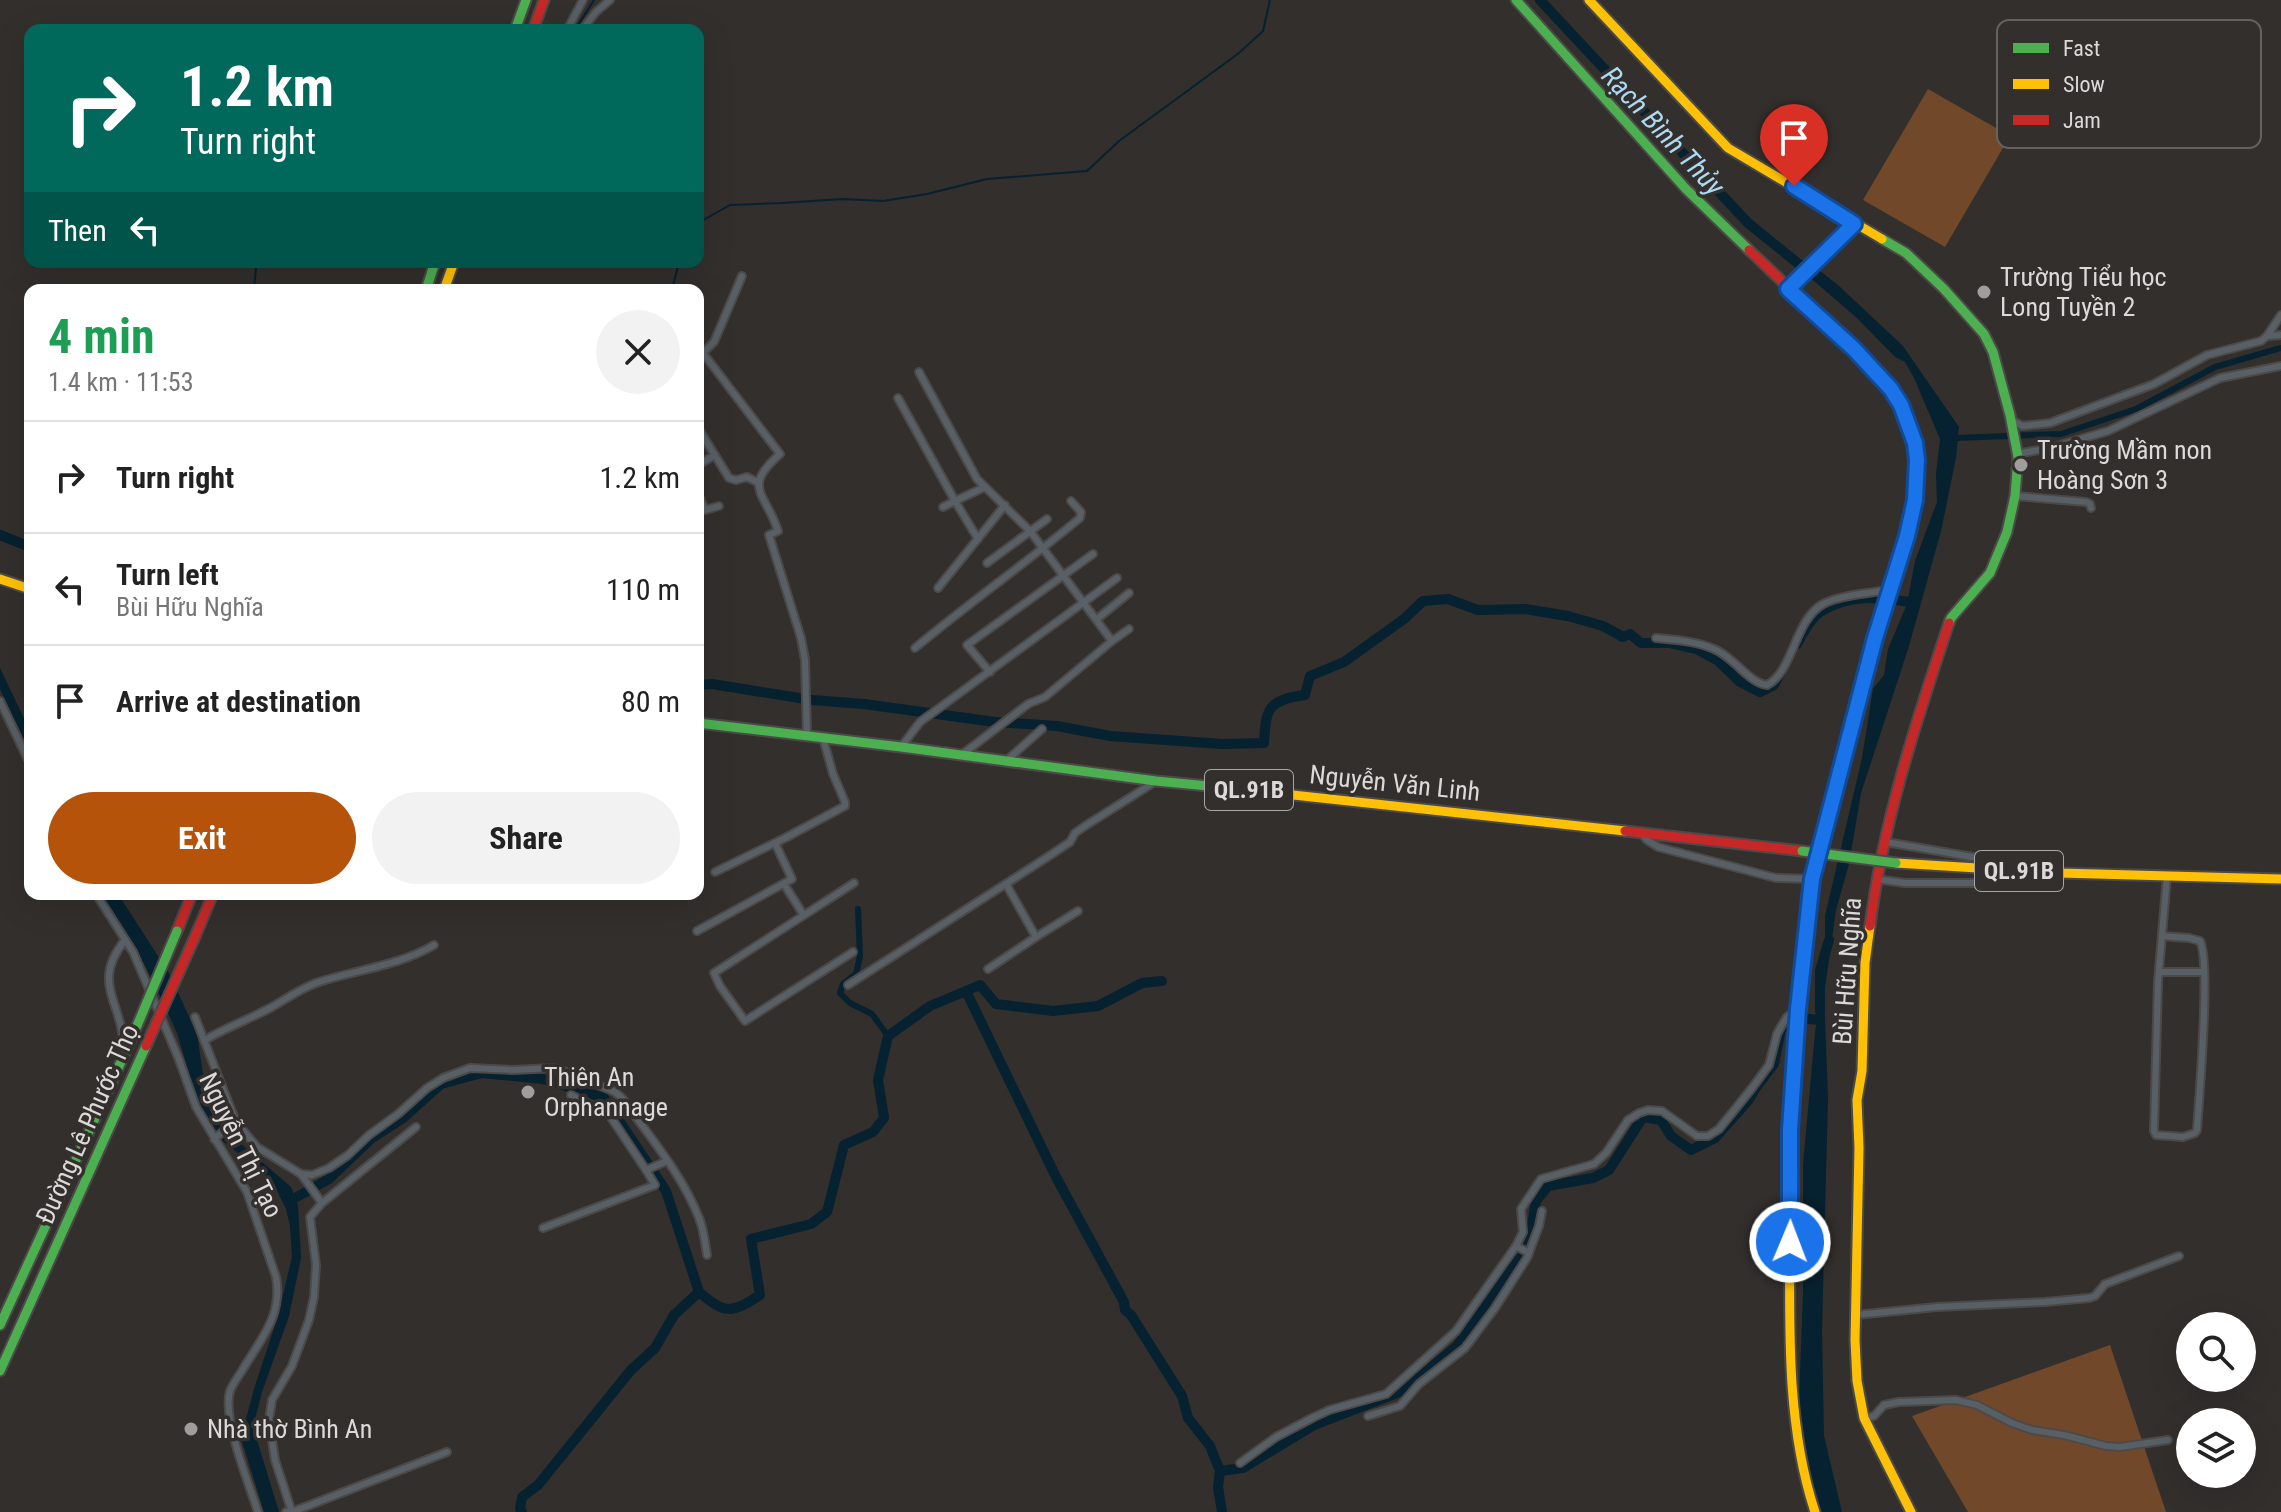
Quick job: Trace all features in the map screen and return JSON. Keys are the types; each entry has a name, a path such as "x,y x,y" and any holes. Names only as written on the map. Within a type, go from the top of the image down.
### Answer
{"main road":[{"path":"517,24 526,0"},
{"path":"535,24 544,0"},
{"path":"1516,0 1686,189 1881,377 1901,405 1915,443 1915,500 1907,536 1812,879 1798,1016 1790,1130 1790,1326 1801,1460 1815,1512"},
{"path":"1589,0 1728,148 1906,253 1921,265 1984,334 1993,352 2011,420"},
{"name":"Bùi Hữu Nghĩa","path":"1911,1512 1864,1418 1857,1381 1857,1100 1862,1071 1865,963 1876,879 1913,730 1951,618 1990,573 2007,532 2015,496 2017,454 2011,420"},
{"path":"0,579 24,587"},
{"name":"Nguyễn Văn Linh","path":"704,724 1156,781 1361,801 1896,863 2059,873"},
{"name":"QL.91B","path":"2059,873 2281,879"},
{"name":"Đường Lê Phước Thọ","path":"0,1325 123,1058 190,900"},
{"name":"Đường Lê Phước Thọ","path":"0,1371 111,1129 210,900"},
{"path":"94,1121 111,1129"}],"street":[{"path":"570,24 583,0"},
{"path":"587,24 610,0"},
{"path":"1788,289 1854,224"},
{"path":"704,350 714,342 742,276"},
{"path":"2011,420 2022,426 2050,423 2154,384 2207,355 2255,343 2267,336 2281,315"},
{"path":"2267,336 2279,336"},
{"path":"704,357 778,449 780,454 757,482"},
{"path":"2017,454 2108,431 2220,378 2281,366"},
{"path":"919,372 973,474 1030,531 1112,641"},
{"path":"898,398 978,539"},
{"path":"704,438 729,478 747,477 757,482 778,531 769,535 801,638 805,660 807,736"},
{"path":"704,461 715,455"},
{"path":"943,507 985,487"},
{"path":"2015,496 2086,502 2091,508"},
{"path":"915,648 1080,518 1081,512 1071,501"},
{"path":"938,588 1005,505"},
{"path":"704,508 719,506"},
{"path":"987,563 1047,519"},
{"path":"990,672 967,645 1093,554"},
{"path":"901,747 920,722 1117,578"},
{"path":"1656,638 1714,648 1758,684 1769,685 1778,675 1805,623 1818,608 1836,600 1891,590"},
{"path":"1097,619 1129,593"},
{"path":"961,756 1028,704 1045,697 1129,629"},
{"path":"0,701 24,751"},
{"path":"1005,761 1042,729"},
{"path":"715,872 846,805 823,738"},
{"path":"848,985 1070,842 1075,833 1156,781"},
{"path":"1642,834 1658,847 1776,878 1812,879"},
{"path":"1876,879 1905,883 2035,883 2059,873 2048,862 1990,860 1886,842"},
{"path":"697,931 792,879 775,843"},
{"path":"2162,936 2200,941 2204,949 2197,1130 2183,1137 2156,1135 2154,1131 2159,972 2162,936 2167,876"},
{"path":"853,952 745,1021 714,973 854,883"},
{"path":"784,884 803,914"},
{"path":"1006,884 1036,937"},
{"name":"Nguyễn Thị Tạo","path":"100,900 133,952 196,1107 247,1192 277,1283 268,1332 230,1390 229,1402 236,1441 258,1512"},
{"path":"988,969 1078,911"},
{"path":"123,1058 123,1034 108,980 114,954 125,940"},
{"path":"205,1040 312,984 415,956 434,945"},
{"path":"2159,972 2204,972"},
{"path":"1240,1463 1276,1437 1314,1417 1386,1394 1456,1331 1517,1247 1523,1232 1521,1209 1541,1179 1594,1164 1633,1116 1658,1109 1697,1136 1708,1136 1719,1129 1766,1070 1785,1020 1798,1016"},
{"path":"195,1017 236,1122 257,1147 303,1176 320,1201"},
{"path":"303,1176 329,1168 348,1155 433,1083 475,1067 513,1070 554,1068 615,1092 622,1098 701,1222 707,1255"},
{"path":"543,1228 657,1188 611,1116 571,1095"},
{"path":"215,1138 230,1126"},
{"path":"416,1127 320,1201 310,1217 316,1287 309,1320 292,1366 272,1400 269,1420 275,1460 289,1512 447,1452"},
{"path":"648,1170 665,1162"},
{"path":"1368,1416 1400,1406 1419,1384 1465,1348 1495,1308 1529,1253 1542,1211"},
{"path":"1517,1247 1529,1253"},
{"path":"1855,1315 2086,1298 2095,1296 2105,1284 2179,1256"},
{"path":"1864,1418 1874,1416 1881,1407 1899,1402 1956,1400 1977,1405 2032,1430 2106,1446 2168,1440"}],"shaded area":[{"path":"1928,89 1997,129 1997,148 2003,148 1945,247 1863,200"},
{"path":"2110,1345 2166,1512 1968,1512 1912,1416"}],"water":[{"path":"1806,260 1838,285 1903,346 1959,427 1941,531 1909,646 1861,793 1849,864 1836,910 1824,995 1828,1097 1822,1331 1824,1436 1842,1512 1816,1510 1799,1402 1803,1165 1825,959 1825,916 1862,758 1873,689 1884,675 1888,649 1907,604 1915,561 1937,502 1940,439 1905,362 1895,357 1858,319 1787,261"},
{"path":"0,668 24,718 24,740 0,689"},
{"path":"105,900 122,900 169,973 197,1034 207,1100 226,1131 291,1187 298,1206 301,1258 289,1316 253,1427 279,1512 264,1512 241,1438 278,1316 292,1257 286,1209 271,1179 215,1135 198,1102 177,1033 139,954"}],"waterway":[{"path":"579,24 594,0"},
{"path":"704,220 730,205 842,199 883,201 987,179 1087,171 1119,141 1239,53 1263,31 1270,0"},
{"name":"Rạch Bình Thủy","path":"1540,0 1748,223 1805,269"},
{"path":"255,284 256,268"},
{"path":"674,284 678,268"},
{"path":"1956,438 2061,434 2136,409 2215,367 2281,348"},
{"path":"0,535 24,545"},
{"path":"1797,644 1813,618 1831,606 1864,598 1910,602"},
{"path":"704,685 995,722 1057,726 1110,736 1222,744 1264,743 1271,708 1283,700 1305,695 1310,676 1344,662 1404,619 1423,601 1448,599 1478,610 1525,609 1568,616 1603,626 1623,637 1630,634 1641,643 1670,643 1697,649 1717,660 1740,682 1760,692 1774,685 1781,672"},
{"path":"858,909 860,956 856,974 843,984 840,993 850,1003 872,1014 888,1036"},
{"name":"Rạch Bình Thủy","path":"1820,1011 1820,971 1829,940"},
{"path":"966,991 980,985 996,1004 1053,1011 1098,1006 1142,983 1162,981"},
{"path":"699,1292 728,1309 742,1306 760,1295 751,1239 811,1224 827,1212 844,1145 873,1132 884,1118 878,1080 888,1036 930,1006 966,991 1056,1177 1124,1302 1125,1310 1182,1396 1188,1418 1210,1446 1220,1471"},
{"path":"1222,1512 1218,1487 1220,1471 1243,1468 1314,1425 1402,1391 1457,1346 1516,1261 1531,1231 1536,1201 1548,1186 1593,1178 1609,1170 1643,1117 1661,1120 1671,1136 1691,1150 1715,1138 1748,1101 1774,1064 1781,1029 1798,1018 1820,1020"},
{"path":"295,1198 329,1179 372,1138 403,1118 441,1084 482,1073 543,1079 604,1098 666,1191 699,1292 674,1315 655,1348 631,1370 538,1485 522,1497 522,1512"}],"traffic: fast":[{"path":"517,24 526,0"},
{"path":"1516,0 1686,189 1749,250"},
{"path":"1882,239 1906,253 1944,289 1984,334 1993,352 2018,457 2015,496 2007,532 1990,573 1949,623"},
{"path":"428,284 433,268"},
{"path":"704,724 1219,787"},
{"path":"1790,1214 1790,1130 1798,1009 1812,879 1829,813"},
{"path":"1802,851 1896,863"},
{"path":"131,1040 177,931"},
{"path":"0,1325 131,1040"},
{"path":"0,1371 146,1046"}],"traffic: slow":[{"path":"1589,0 1728,148 1882,239"},
{"path":"446,284 452,268"},
{"path":"0,579 24,587"},
{"path":"1219,787 1625,831"},
{"path":"1896,863 2059,873 2281,879"},
{"path":"1870,926 1865,963 1862,1071 1857,1100 1857,1381 1864,1418 1911,1512"},
{"path":"1790,1214 1793,1402 1805,1476 1815,1512"}],"traffic: jam":[{"path":"535,24 544,0"},
{"path":"1749,250 1882,378 1896,396 1912,435 1916,465 1910,525 1874,642 1829,813"},
{"path":"1870,926 1892,811 1949,623"},
{"path":"1625,831 1802,851"},
{"path":"177,931 190,900"},
{"path":"194,939 210,900"},
{"path":"146,1046 194,939"}],"place":[{"name":"Trường Tiểu học Long Tuyền 2","path":"1984,292"},
{"name":"Trường Mầm non Hoàng Sơn 3","path":"2021,465"},
{"name":"Thiên An Orphannage","path":"528,1092"},
{"name":"Nhà thờ Bình An","path":"191,1429"}],"route":[{"path":"1790,1242 1790,1130 1798,1009 1812,879 1875,638 1907,536 1915,500 1917,460 1915,443 1901,405 1891,389 1854,349 1788,289 1854,224 1794,186"}]}
